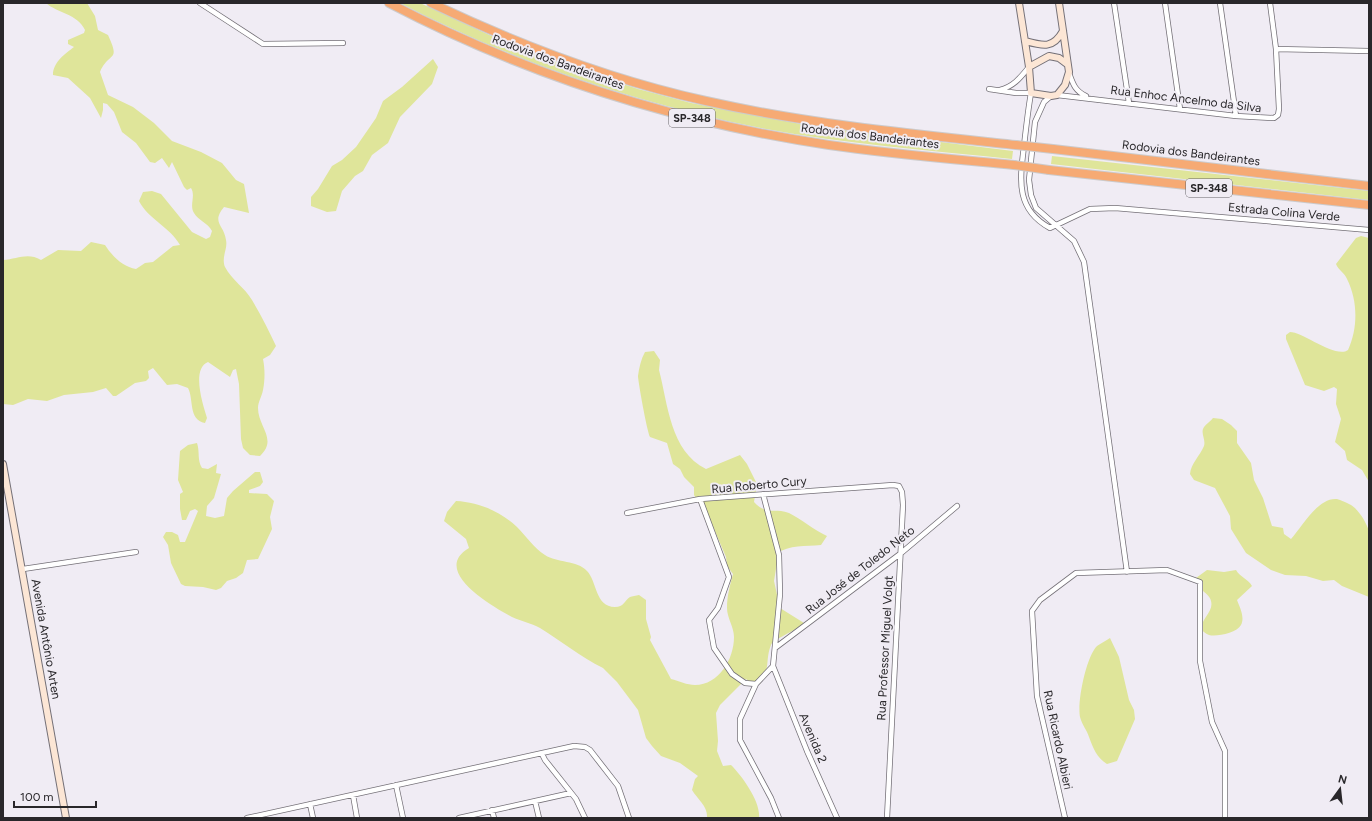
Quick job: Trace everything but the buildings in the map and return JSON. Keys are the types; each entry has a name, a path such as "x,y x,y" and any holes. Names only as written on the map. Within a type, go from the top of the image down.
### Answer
{"highway":[{"name":"Rodovia dos Bandeirantes","path":"389,3 445,30 538,70 615,97 682,115 769,134 830,145 1369,205"},
{"name":"Rodovia dos Bandeirantes","path":"431,3 502,35 559,57 637,83 706,101 837,125 1369,186"}],"street":[{"path":"200,3 263,44 343,43"},
{"path":"1019,3 1030,67 1031,93 1021,187 1028,208 1040,222 1050,228 1058,225"},
{"path":"1060,3 1069,72 1065,85 1044,102 1036,122 1029,180 1031,195 1036,208 1046,218 1058,225 1074,241 1084,262 1127,572"},
{"path":"1114,3 1129,103"},
{"path":"1165,3 1180,109"},
{"path":"1220,3 1236,116"},
{"path":"1270,3 1276,49 1369,51"},
{"path":"1025,41 1038,44 1050,44 1057,41 1063,31"},
{"name":"Rua Enhoc Ancelmo da Silva","path":"1054,95 1092,98 1236,116 1269,119 1274,118 1278,115 1276,49"},
{"path":"999,90 1010,87 1018,82 1030,67 1049,56 1059,58 1067,64"},
{"name":"Rua Enhoc Ancelmo da Silva","path":"1069,72 1075,88 1079,93 1092,98"},
{"path":"989,89 1016,93 1054,95"},
{"name":"Estrada Colina Verde","path":"1058,225 1090,209 1115,208 1369,230"},
{"name":"Avenida Antônio Arten","path":"3,464 23,569 66,818"},
{"name":"Rua Roberto Cury","path":"627,513 700,499 893,485"},
{"name":"Rua Professor Miguel Volgt","path":"887,818 902,492 899,486 893,485"},
{"path":"763,494 779,555 780,594 775,648 773,666 756,684 740,719 740,740 771,798 778,818"},
{"path":"700,499 729,577 718,608 708,620 714,648 732,674 745,683 756,684"},
{"name":"Rua José de Toledo Neto","path":"775,648 900,554 957,506"},
{"path":"23,569 136,552"},
{"name":"Rua Ricardo Albieri","path":"1065,818 1037,696 1032,611 1040,600 1076,573 1167,570 1200,582 1200,661 1212,722 1225,751 1225,818"},
{"name":"Avenida 2","path":"773,666 807,751 837,818"},
{"path":"247,818 265,816 310,804 574,746 585,747 590,750 618,786 629,818"},
{"path":"542,754 545,760 571,792 585,818"},
{"path":"396,785 403,818"},
{"path":"459,818 571,792"},
{"path":"353,795 358,818"},
{"path":"535,801 539,818"},
{"path":"310,804 313,818"},
{"path":"492,810 494,818"}],"green space":[{"path":"46,3 87,3 95,16 98,30 108,35 114,50 114,53 100,72 108,95 133,107 154,123 172,141 201,152 222,163 236,180 244,184 249,213 224,207 220,212 218,220 226,240 224,260 225,267 252,300 276,346 270,355 263,359 264,382 258,408 266,433 267,444 265,450 260,456 250,455 243,448 241,439 239,384 236,369 233,370 230,377 208,362 203,366 199,379 201,396 207,418 205,423 196,418 194,414 188,388 177,384 167,385 153,368 148,371 149,378 146,381 135,383 116,396 113,396 106,388 93,392 64,395 47,401 28,399 13,405 3,404 3,260 32,256 41,260 58,250 81,251 91,242 105,245 118,260 131,268 136,269 145,263 153,262 173,246 180,245 171,233 153,218 143,207 139,201 143,192 152,191 161,194 192,232 206,239 210,237 212,231 194,213 192,207 193,194 191,188 187,190 184,187 172,162 169,168 162,158 155,163 150,162 136,143 122,132 114,112 107,104 103,103 101,118 90,98 68,78 53,75 57,62 74,47 68,44 68,40 84,33 85,30 78,20"},
{"path":"400,3 420,3 509,44 563,64 638,89 691,103 811,126 1013,151 1012,159 886,146 792,134 714,118 621,93 531,62 487,44"},
{"path":"433,59 438,67 432,84 400,117 388,143 372,155 363,171 355,176 342,191 336,211 327,212 311,206 311,197 318,189 332,166 342,160 356,147 376,118 383,101 402,87"},
{"path":"1052,156 1369,191 1369,200 1051,164"},
{"path":"1361,236 1369,238 1369,482 1362,470 1347,460 1345,451 1335,442 1341,419 1336,404 1337,389 1334,387 1324,391 1305,385 1286,339 1286,335 1290,332 1296,333 1336,351 1343,352 1348,350 1354,333 1355,305 1351,287 1345,275 1336,264 1356,238"},
{"path":"654,351 660,360 659,370 672,426 685,451 694,461 706,469 740,455 747,464 757,484 754,502 763,509 784,511 789,513 827,536 821,545 792,547 776,554 777,563 774,581 780,608 804,623 771,645 766,673 760,684 751,683 746,679 720,705 716,713 718,741 717,751 723,766 731,765 745,782 754,797 759,812 759,818 707,818 706,810 692,790 695,779 698,776 680,763 661,756 652,746 646,738 638,710 617,682 603,668 540,628 512,617 492,605 480,597 460,577 457,567 459,557 469,548 466,539 444,521 447,512 456,501 480,505 496,512 517,527 545,555 550,558 583,567 590,575 600,598 608,606 620,606 630,597 639,595 646,600 646,619 651,637 650,640 671,679 686,684 695,685 704,684 718,676 728,662 733,645 734,633 727,608 728,595 733,574 727,566 726,557 714,529 694,495 694,487 684,477 680,469 673,464 667,443 650,437 638,376 640,364 645,352"},
{"path":"1213,418 1222,419 1237,431 1237,443 1251,463 1254,480 1263,498 1272,526 1283,528 1284,534 1291,539 1317,508 1330,500 1337,499 1343,501 1352,506 1358,512 1369,531 1369,597 1342,586 1334,580 1323,581 1306,576 1285,575 1271,570 1246,553 1231,529 1230,516 1215,488 1194,480 1190,474 1192,466 1204,446 1203,429"},
{"path":"197,443 202,468 208,469 217,464 216,473 221,474 214,498 207,506 206,516 215,518 224,516 227,498 255,472 260,472 263,482 260,486 249,490 249,493 267,494 274,501 270,517 272,529 258,559 247,560 243,573 236,578 227,581 221,588 216,590 203,587 185,586 181,584 171,563 168,545 163,537 166,532 172,532 178,535 180,542 185,542 198,511 195,509 190,511 186,520 182,520 180,494 183,492 178,480 180,451 188,445"},
{"path":"1207,570 1224,572 1236,570 1252,586 1237,600 1242,612 1241,625 1239,628 1231,632 1221,635 1208,635 1201,630 1203,622 1211,608 1211,601 1210,598 1198,586 1196,578"},
{"path":"1110,638 1119,657 1129,700 1134,710 1135,719 1117,761 1107,764 1098,756 1094,749 1081,720 1079,710 1083,680 1089,660 1097,646"}]}
